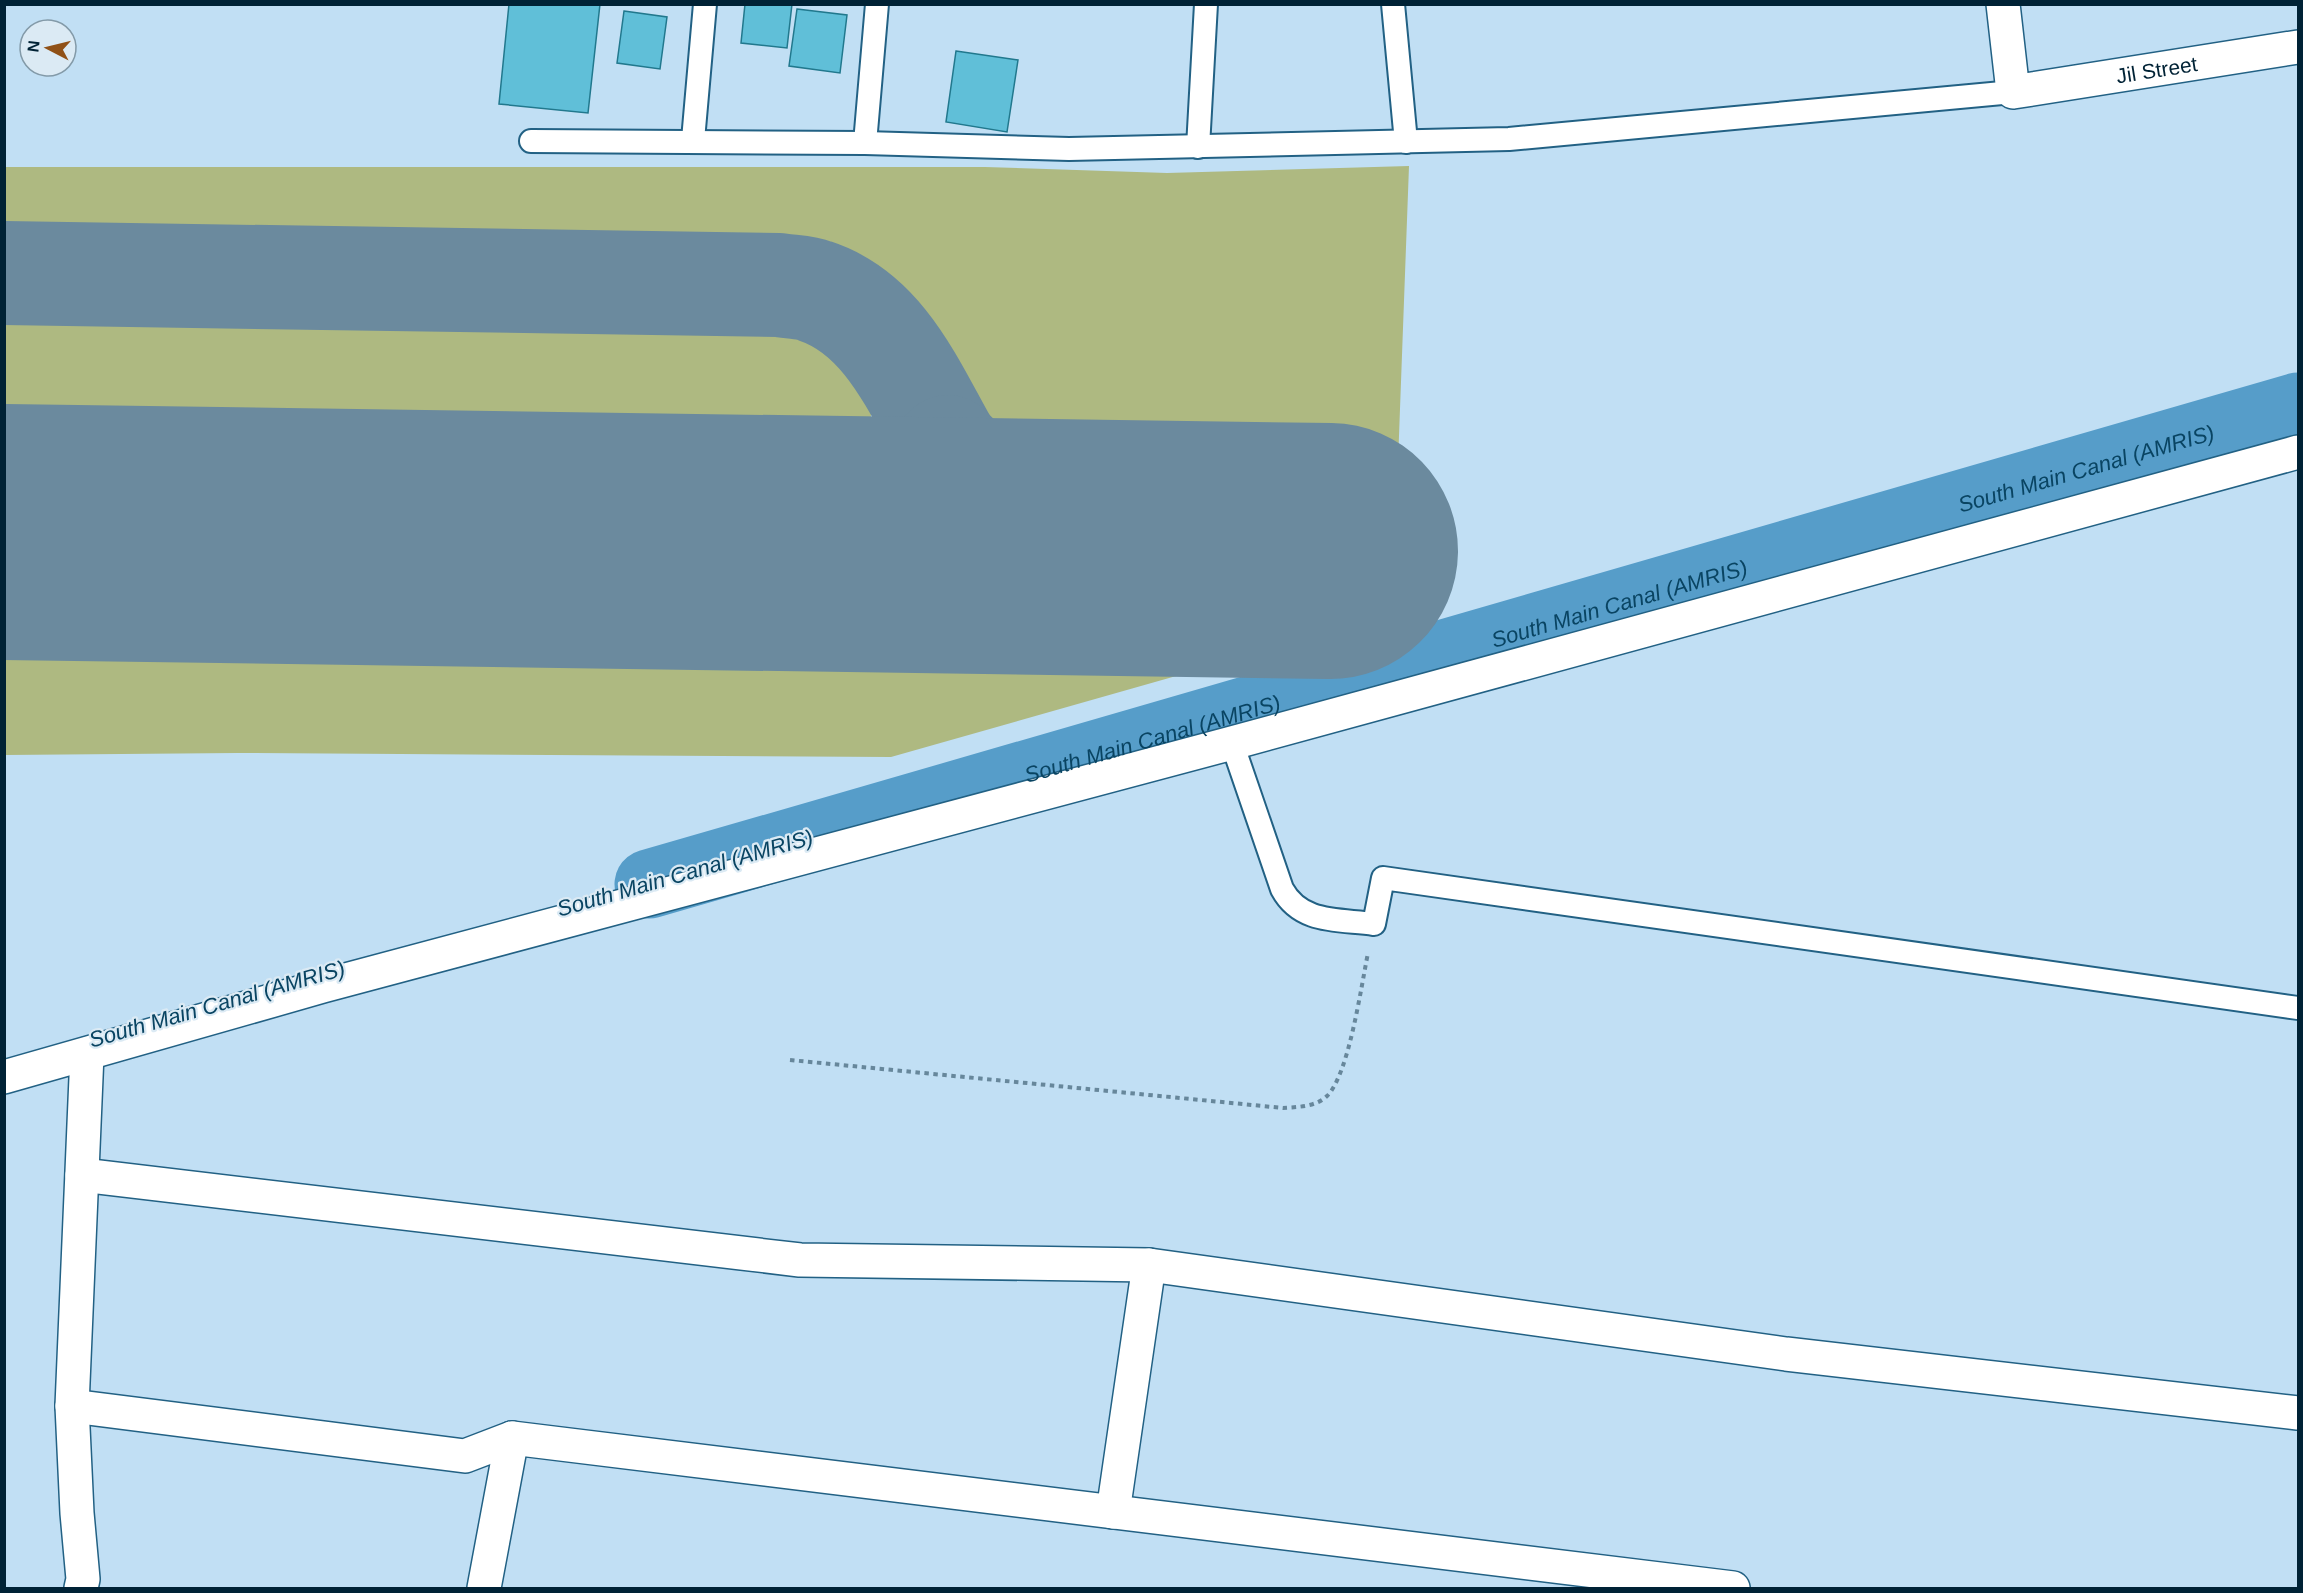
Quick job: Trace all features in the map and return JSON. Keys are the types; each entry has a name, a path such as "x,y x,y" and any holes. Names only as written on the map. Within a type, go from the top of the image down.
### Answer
{"street":[{"path":"2003,4 2013,92"},
{"name":"Jil Street","path":"2013,92 2298,46"},
{"path":"4,1077 334,982 1232,743 2298,452"},
{"path":"81,1588 83,1579 72,1406 87,1054"},
{"path":"82,1175 800,1260 1149,1265 1775,1352 2298,1413"},
{"path":"1113,1512 1149,1265"},
{"path":"72,1406 465,1456 512,1438 1733,1588"},
{"path":"484,1588 512,1438"}],"lane":[{"path":"693,140 705,4"},
{"path":"865,143 877,4"},
{"path":"1198,147 1206,4"},
{"path":"1393,4 1406,142"},
{"path":"531,141 693,140 1069,149 1509,139 2013,92"},
{"path":"1232,743 1282,889 1296,909 1316,917 1374,924 1383,878 2298,1008"}],"path":[{"path":"790,1060 1271,1107 1305,1107 1326,1098 1340,1078 1374,924"}],"green space":[{"path":"1409,166 1398,463 1010,458 982,445 962,427 935,371 863,277 838,264 804,257 768,254 5,240 5,167 985,167 1167,173"},
{"path":"5,302 814,317 824,319 836,327 847,337 856,351 868,382 871,414 868,431 852,455 5,442"},
{"path":"5,621 1285,645 891,757 237,753 5,755"}],"building":[{"path":"509,4 600,4 588,113 499,104"},
{"path":"745,4 792,4 787,48 741,43"},
{"path":"797,9 847,15 840,73 789,66"},
{"path":"624,11 667,17 660,69 617,63"},
{"path":"956,51 1018,60 1007,132 946,122"}],"waterway":[{"name":"South Main Canal (AMRIS)","path":"649,884 2298,407"}],"taxiway":[{"path":"4,273 779,285 806,289 839,302 861,317 879,335 909,378 948,447"},
{"path":"841,544 948,447 1051,547"}],"runway":[{"path":"4,532 1330,551"}]}
